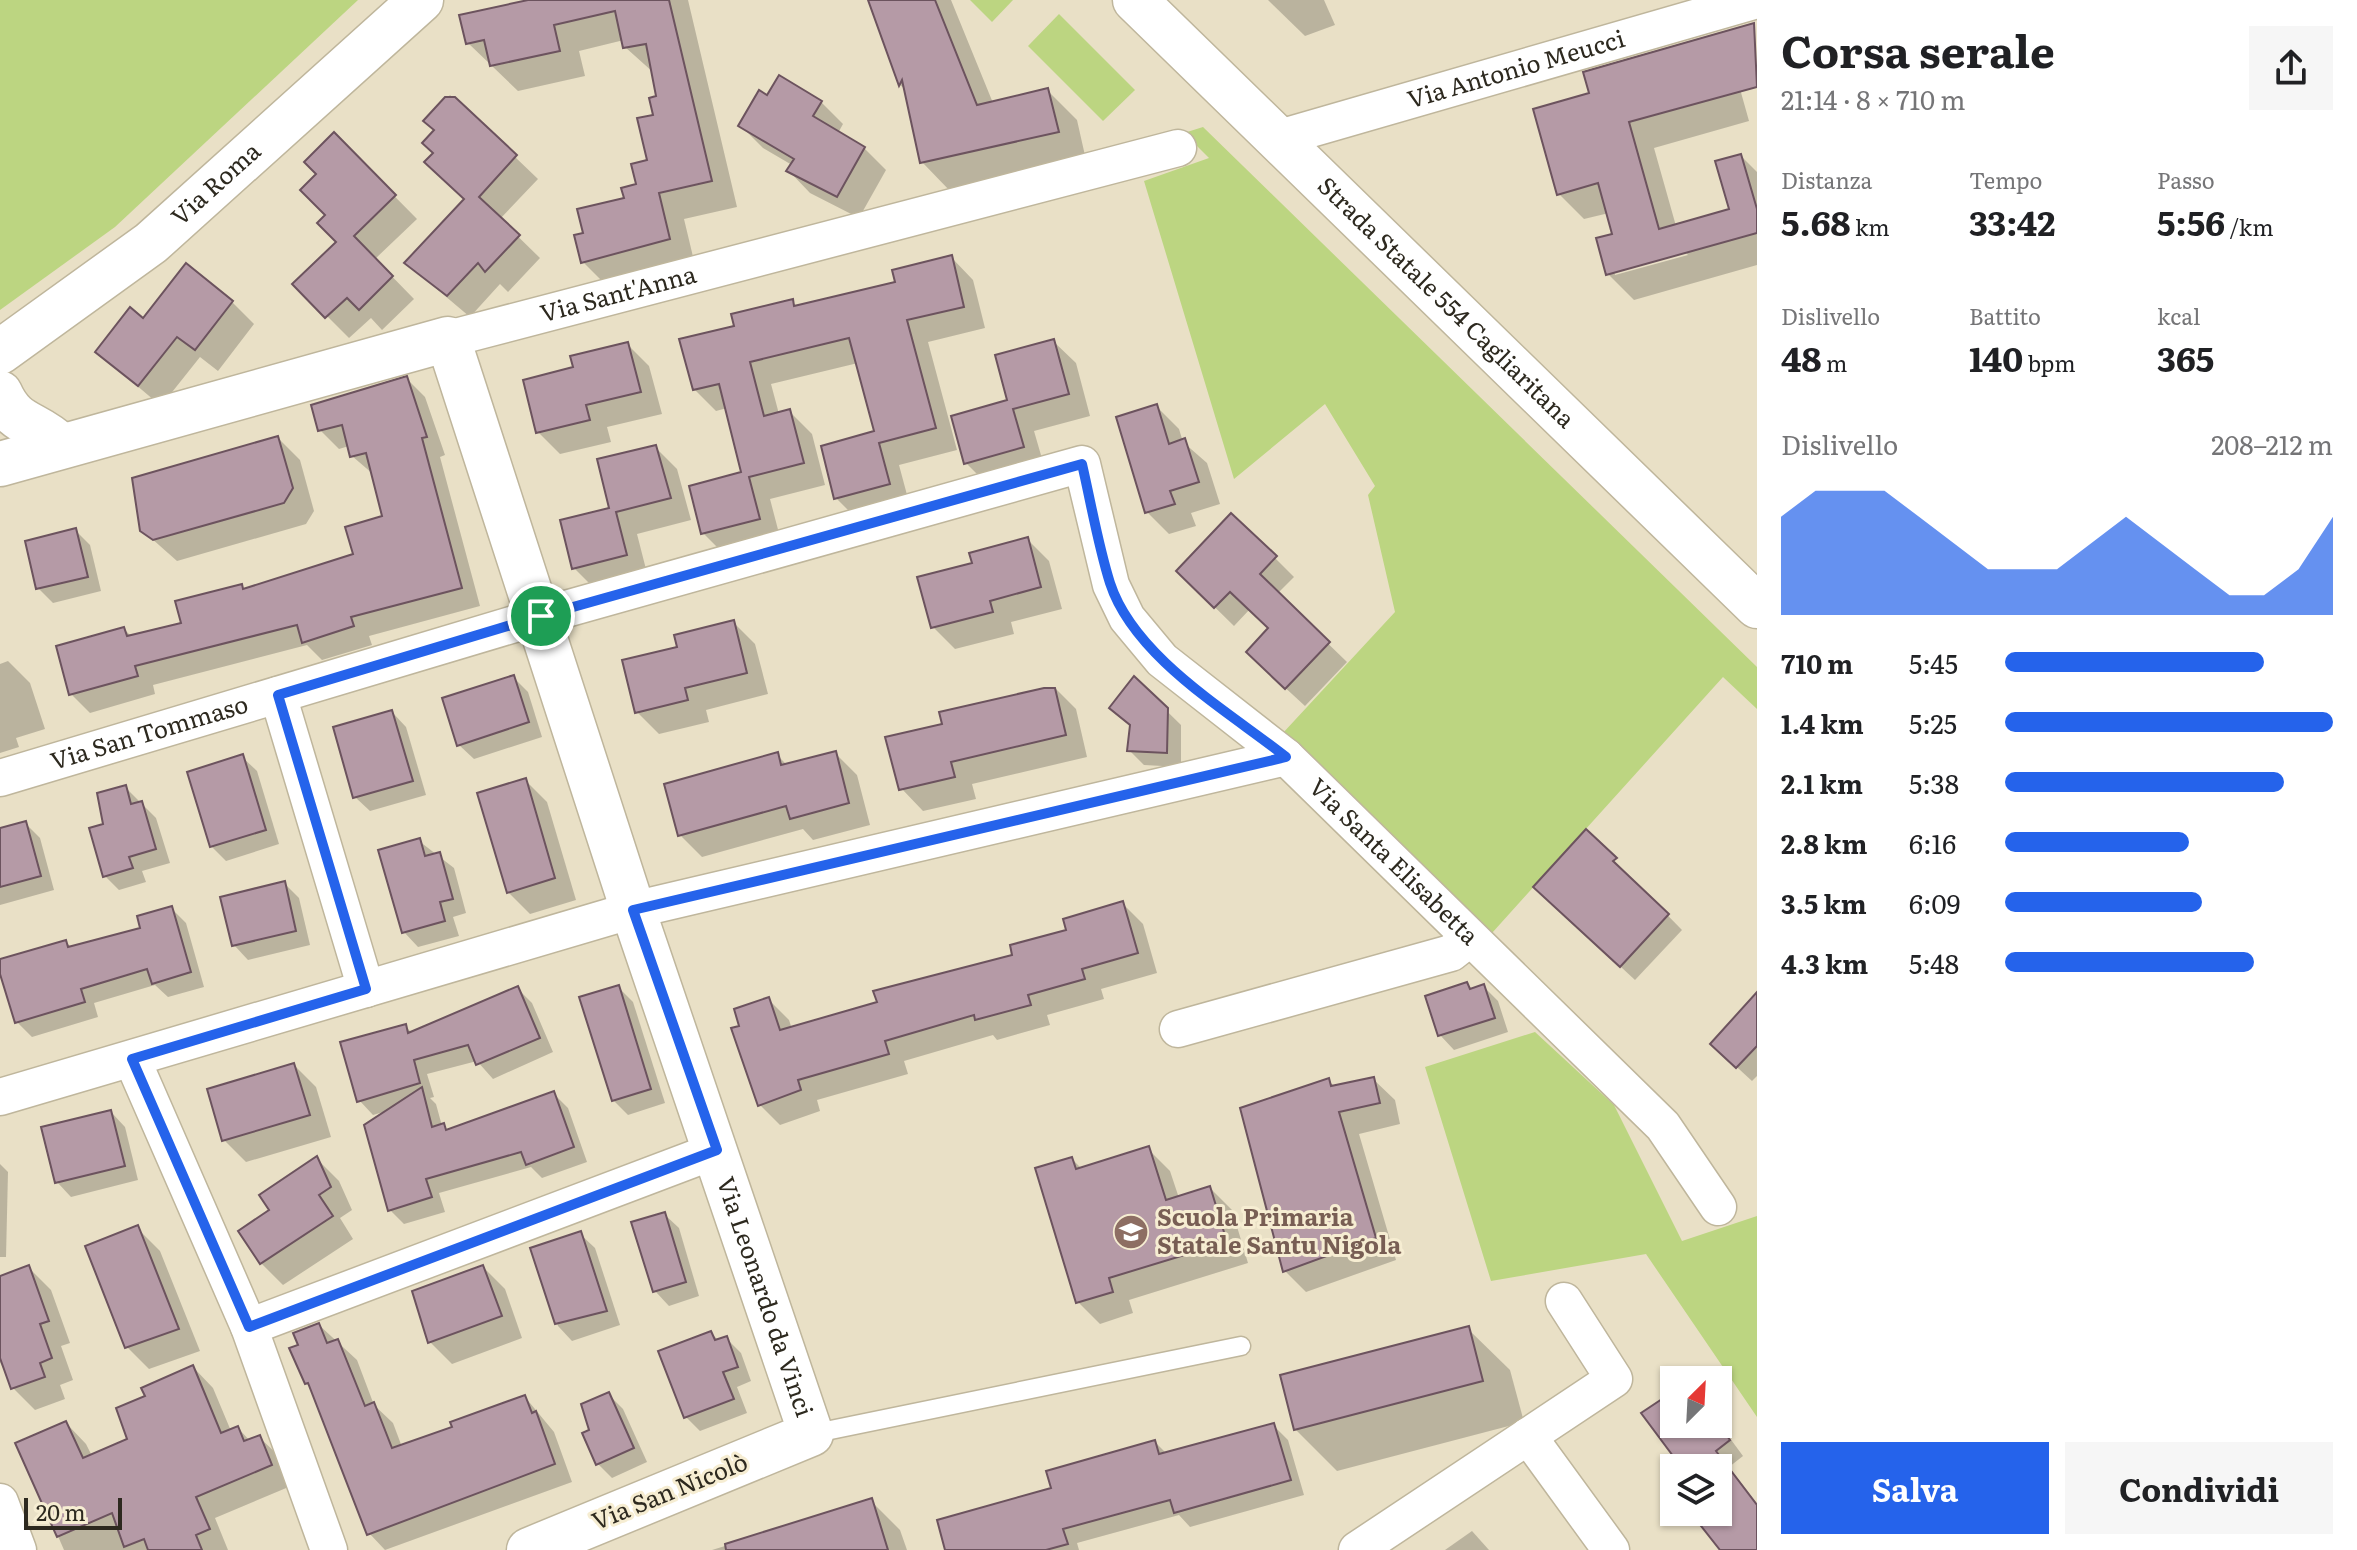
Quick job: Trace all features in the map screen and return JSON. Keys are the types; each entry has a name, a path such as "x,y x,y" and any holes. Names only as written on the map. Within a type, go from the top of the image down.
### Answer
{"street":[{"name":"Via Roma","path":"0,352 151,243 421,0"},
{"name":"Strada Statale 554 Cagliaritana","path":"1135,0 1757,606"},
{"name":"Via Antonio Meucci","path":"1276,139 1757,0"},
{"name":"Via Sant'Anna","path":"0,464 448,339 1178,148"},
{"name":"Via Leonardo da Vinci","path":"448,339 541,616 633,910 811,1434"},
{"path":"0,393 9,413 49,434 60,445"},
{"name":"Via San Tommaso","path":"0,778 541,616 1082,464"},
{"name":"Via Santa Elisabetta","path":"1082,464 1111,585 1127,618 1162,660 1286,757 1663,1126 1718,1207"},
{"path":"278,695 366,989"},
{"path":"0,1097 633,910 1286,757"},
{"path":"1178,1029 1451,953 1470,938"},
{"path":"132,1059 249,1327 329,1550"},
{"path":"249,1327 717,1150"},
{"path":"1357,1550 1614,1379 1564,1301"},
{"name":"Via San Nicolò","path":"557,1545 811,1434"},
{"path":"1528,1436 1611,1550"},
{"path":"0,1502 18,1550"}],"lane":[{"path":"811,1434 1241,1346"}],"green space":[{"path":"0,0 358,0 115,227 0,310"},
{"path":"970,0 1013,0 992,22"},
{"path":"1059,14 1135,90 1103,121 1028,46"},
{"path":"1203,127 1757,667 1757,709 1723,677 1492,933 1282,734 1395,612 1368,495 1375,486 1325,404 1234,479 1144,181 1209,158 1184,133"},
{"path":"1535,1032 1614,1105 1682,1241 1757,1216 1757,1417 1732,1380 1732,1366 1722,1366 1646,1254 1491,1281 1425,1067"}],"building":[{"path":"528,0 669,0 712,181 659,193 670,239 581,263 574,235 583,233 577,209 624,198 621,188 636,184 631,164 647,160 637,118 653,115 649,98 656,96 646,44 623,48 615,11 554,25 560,51 490,66 484,40 466,44 459,15"},
{"path":"868,0 935,0 977,105 1048,88 1059,132 920,163 902,80 899,86"},
{"path":"1754,23 1757,87 1629,122 1659,229 1729,209 1715,161 1741,154 1757,209 1757,233 1606,275 1596,238 1612,234 1598,183 1557,195 1533,109 1589,93 1583,72"},
{"path":"779,75 822,101 813,116 865,147 837,197 786,171 794,159 738,126 759,90 767,95"},
{"path":"445,97 455,97 517,155 479,197 520,235 485,272 478,263 447,296 404,263 464,199 424,162 433,153 422,143 434,130 423,121"},
{"path":"334,132 396,195 354,236 393,276 359,310 347,298 325,318 292,284 336,242 317,223 325,215 300,190 316,174 304,162"},
{"path":"952,255 964,307 907,320 936,428 879,443 890,484 834,499 821,446 874,431 849,338 750,362 764,416 790,409 804,463 749,477 760,519 701,534 689,486 741,472 719,384 693,390 679,339 734,326 731,314 793,299 794,306 895,282 892,270"},
{"path":"186,263 233,301 195,350 177,337 138,386 95,352 130,307 143,318"},
{"path":"1054,339 1069,394 1013,409 1024,447 964,464 951,416 1007,400 995,355"},
{"path":"628,342 641,392 586,405 590,420 536,433 523,380 573,367 570,356"},
{"path":"407,376 427,437 422,438 462,588 351,617 354,626 302,643 297,625 135,666 138,676 69,695 56,646 124,627 127,636 181,623 175,601 242,584 243,589 353,554 345,527 382,516 366,453 350,457 342,425 318,431 311,405"},
{"path":"1157,404 1169,444 1185,438 1199,482 1170,491 1175,504 1145,513 1116,417"},
{"path":"278,436 293,488 284,503 153,540 140,531 132,478"},
{"path":"656,445 671,498 616,512 627,555 572,569 560,520 609,508 597,459"},
{"path":"1231,513 1277,556 1260,574 1330,642 1285,689 1246,652 1268,628 1230,592 1214,608 1176,571"},
{"path":"76,528 88,577 36,589 25,541"},
{"path":"1028,537 1041,587 990,601 993,612 931,628 917,577 972,563 969,553"},
{"path":"734,620 747,673 685,688 688,700 635,713 622,660 677,647 674,635"},
{"path":"514,675 529,722 457,746 442,698"},
{"path":"1134,676 1168,708 1167,753 1127,751 1130,725 1109,708"},
{"path":"1055,688 1066,735 951,762 955,777 899,790 885,737 942,724 939,712"},
{"path":"392,710 413,781 353,798 333,727"},
{"path":"836,751 849,803 790,819 786,806 678,836 664,784 778,752 781,765"},
{"path":"243,754 266,830 210,847 187,772"},
{"path":"526,778 555,878 507,893 477,793"},
{"path":"126,785 131,804 142,801 156,849 129,857 133,868 103,877 89,828 103,824 97,793"},
{"path":"26,821 41,876 0,887 0,828"},
{"path":"1586,829 1617,858 1613,861 1669,914 1620,967 1533,887"},
{"path":"420,838 425,856 440,852 453,899 440,902 445,921 402,933 378,850"},
{"path":"285,881 296,931 232,946 220,897"},
{"path":"1123,901 1138,953 1082,969 1085,979 1028,995 1031,1005 975,1020 974,1015 885,1041 889,1054 798,1080 801,1090 758,1106 731,1028 739,1026 734,1009 769,997 780,1030 877,1002 873,991 1012,955 1010,945 1066,930 1063,919"},
{"path":"172,906 191,972 152,984 147,969 81,989 85,1002 15,1023 0,974 0,959 66,940 68,947 140,928 137,916"},
{"path":"1467,982 1470,989 1484,984 1495,1018 1438,1036 1425,996"},
{"path":"619,985 651,1089 612,1101 579,997"},
{"path":"518,986 540,1038 476,1065 468,1045 414,1060 420,1083 357,1102 340,1042 406,1024 408,1033"},
{"path":"1757,992 1757,1046 1736,1068 1710,1044"},
{"path":"294,1063 310,1115 222,1141 207,1089"},
{"path":"1374,1077 1380,1103 1339,1112 1376,1238 1283,1272 1240,1108 1329,1078 1331,1086"},
{"path":"422,1087 432,1127 444,1123 446,1130 554,1091 574,1147 526,1165 521,1152 426,1179 432,1197 388,1211 364,1125"},
{"path":"111,1110 125,1166 55,1183 41,1127"},
{"path":"1149,1146 1166,1200 1210,1186 1227,1242 1109,1278 1113,1292 1076,1303 1035,1168 1072,1157 1076,1169"},
{"path":"317,1156 331,1187 319,1195 333,1216 260,1264 238,1231 269,1210 259,1195"},
{"path":"665,1212 686,1282 653,1292 631,1222"},
{"path":"138,1225 179,1329 125,1348 85,1246"},
{"path":"581,1231 607,1311 555,1324 530,1248"},
{"path":"29,1265 49,1321 40,1324 52,1358 40,1363 45,1377 11,1389 0,1358 0,1276"},
{"path":"483,1265 502,1316 428,1343 412,1291"},
{"path":"319,1323 327,1343 338,1339 365,1406 374,1402 392,1448 452,1427 450,1422 525,1395 532,1413 536,1411 555,1464 367,1535 308,1383 305,1384 289,1348 298,1345 293,1333"},
{"path":"1469,1326 1483,1381 1294,1430 1280,1375"},
{"path":"711,1331 715,1340 727,1336 738,1367 723,1372 734,1399 684,1418 658,1351"},
{"path":"193,1365 221,1433 238,1426 244,1441 260,1435 272,1465 196,1497 210,1529 196,1535 202,1550 148,1550 144,1539 124,1547 112,1513 57,1537 15,1443 66,1421 83,1458 127,1439 116,1408 145,1396 141,1388"},
{"path":"609,1392 634,1448 596,1465 582,1433 589,1430 581,1404"},
{"path":"1660,1400 1660,1438 1730,1440 1716,1451 1718,1454 1672,1454 1641,1413"},
{"path":"1274,1423 1291,1480 1174,1513 1170,1500 1063,1529 1068,1544 1046,1550 945,1550 937,1520 1051,1488 1046,1471 1155,1440 1159,1454"},
{"path":"1732,1472 1757,1505 1757,1550 1720,1550 1701,1526 1732,1526"},
{"path":"872,1498 888,1550 726,1550 725,1544"}],"place":[{"name":"Scuola Primaria Statale Santu Nigola","path":"1131,1232"}],"route":[{"path":"1082,464 1111,585 1127,618 1162,660 1286,757 633,910 717,1150 249,1327 132,1059 366,989 278,695 541,616 1082,464"}]}
